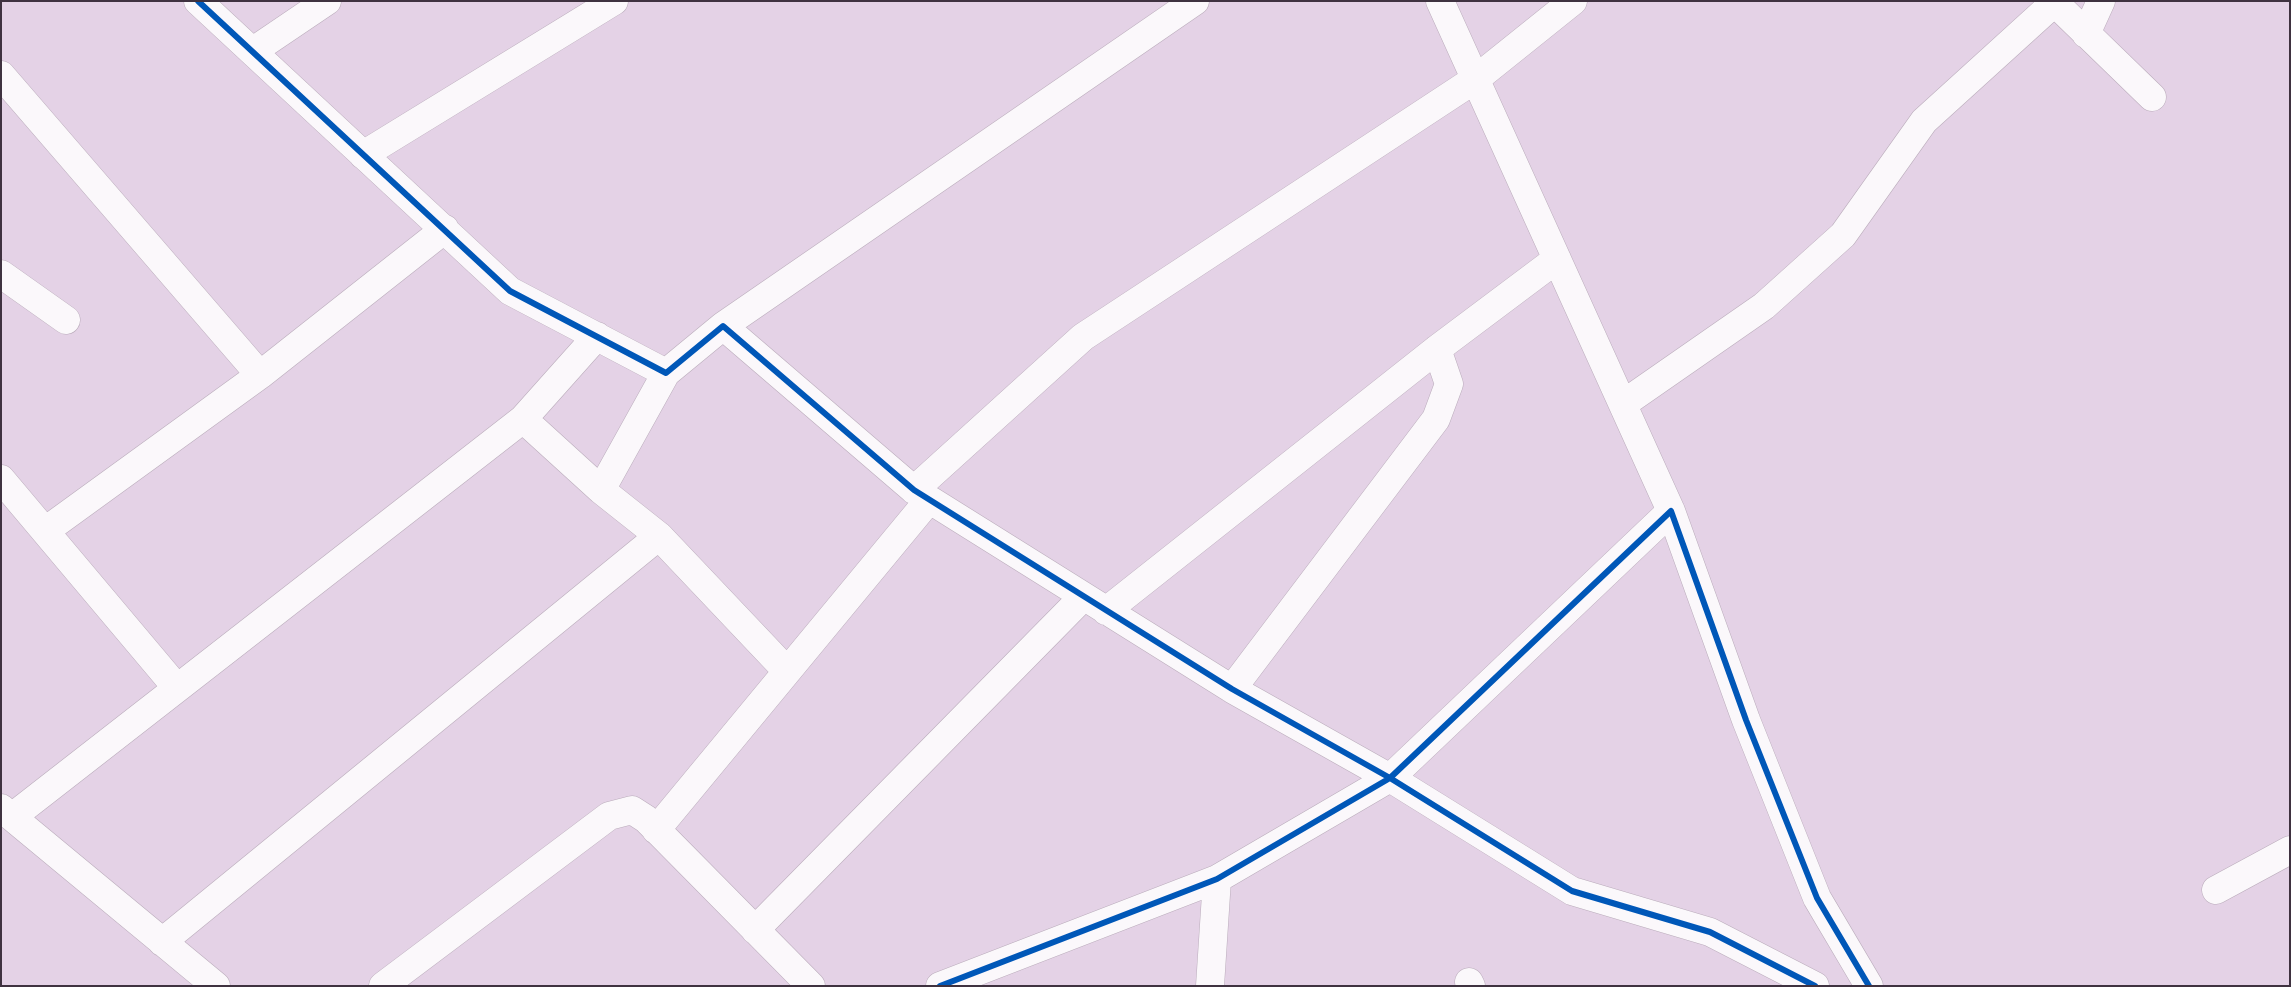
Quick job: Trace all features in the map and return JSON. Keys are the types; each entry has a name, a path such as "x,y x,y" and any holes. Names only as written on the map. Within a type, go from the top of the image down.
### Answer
{"street":[{"path":"198,1 510,290 666,373"},
{"path":"253,51 327,1"},
{"path":"363,154 614,1"},
{"path":"601,490 666,373 723,326 1195,1"},
{"path":"1440,1 1477,78 1671,511 1746,720 1816,898 1869,986"},
{"path":"656,830 787,671 921,496 1082,337 1477,78 1573,1"},
{"path":"2086,34 2101,1"},
{"path":"1623,404 1764,306 1843,235 1924,121 2053,2 2152,97"},
{"path":"1,75 260,375"},
{"path":"45,531 260,375 445,229"},
{"path":"1106,612 1437,349 1557,258"},
{"path":"1,274 66,320"},
{"path":"723,326 921,496 1106,612 1232,688 1390,778 1572,892 1710,932 1816,986"},
{"path":"216,986 6,813 177,688 524,419 596,336"},
{"path":"1232,688 1436,419 1449,384 1437,349"},
{"path":"524,419 601,490 659,536 787,671"},
{"path":"1,478 177,688"},
{"path":"940,986 1218,879 1390,778 1671,511"},
{"path":"162,942 659,536"},
{"path":"755,930 1083,597"},
{"path":"383,986 609,816 632,810 656,830 811,986"},
{"path":"2216,890 2290,850"},
{"path":"1210,986 1218,879"}],"cycle path":[{"path":"198,1 510,291 666,373 723,326 914,490 1232,689 1390,778 1572,891 1710,932 1815,986"},
{"path":"940,986 1217,879 1390,778 1671,511 1746,720 1817,898 1869,986"}]}
